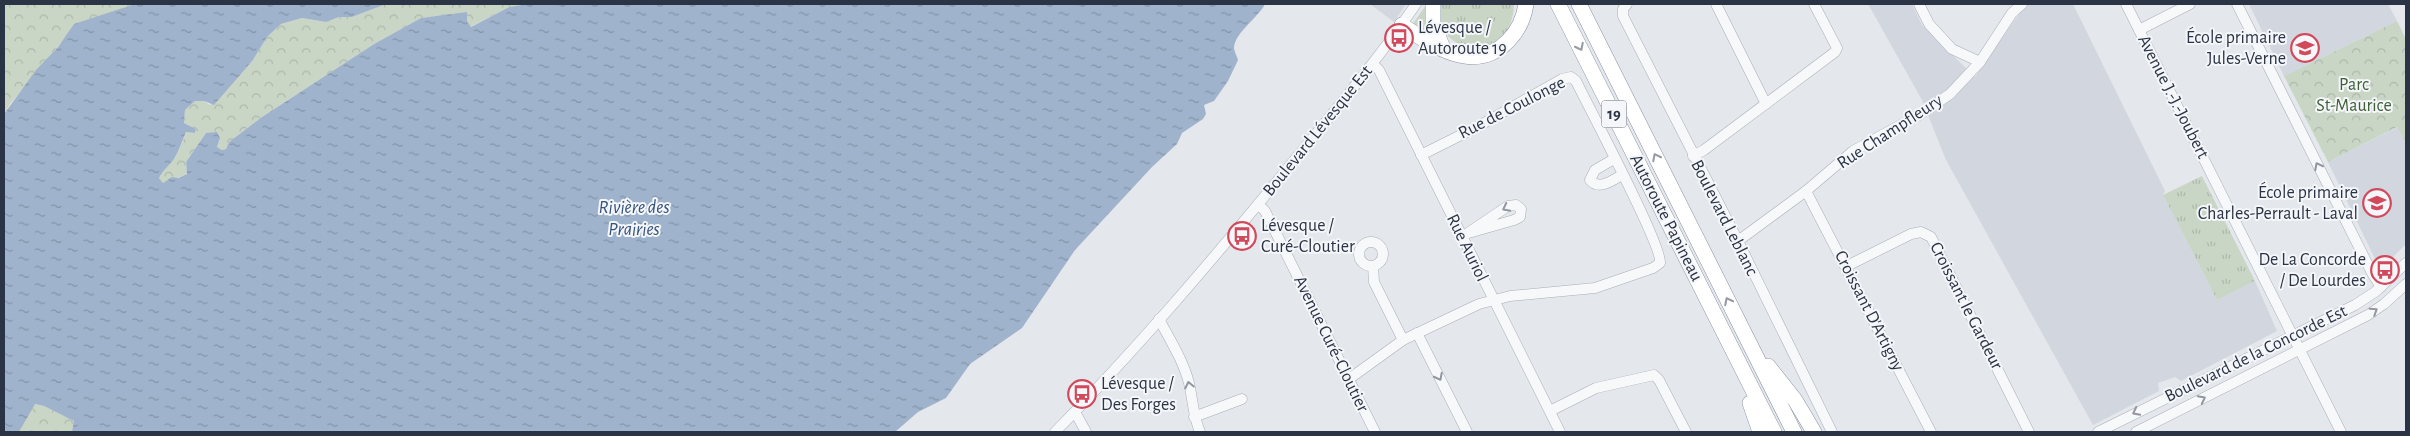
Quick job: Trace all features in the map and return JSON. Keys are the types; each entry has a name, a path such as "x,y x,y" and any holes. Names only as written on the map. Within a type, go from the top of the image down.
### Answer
{"highway":[{"path":"1433,4 1433,24 1443,48"},
{"path":"1402,25 1434,46 1467,57 1481,56 1494,52 1506,43 1522,19 1526,4"},
{"name":"Autoroute Papineau","path":"1558,4 1774,432"},
{"name":"Autoroute Papineau","path":"1579,4 1794,432"},
{"path":"1750,344 1795,400 1814,432"},
{"path":"1735,354 1760,432"}],"street":[{"name":"Boulevard Lévesque Est","path":"1055,432 1076,412 1159,319 1258,204 1373,64 1416,4"},
{"name":"Boulevard Leblanc","path":"1627,4 1623,9 1624,16 1832,432"},
{"path":"1716,4 1766,104"},
{"path":"1693,156 1835,52 1837,48 1814,4"},
{"path":"1918,4 1929,24 1952,48 1980,62"},
{"name":"Rue Champfleury","path":"1738,241 1806,191 1853,151 1919,114 1950,94 1980,62 2012,13 2022,4"},
{"name":"Avenue J.-J.-Joubert","path":"2126,4 2341,432"},
{"path":"2139,30 2190,4"},
{"path":"2237,4 2372,273 2381,287"},
{"name":"Rue Auriol","path":"1373,64 1379,70 1560,432"},
{"name":"Rue de Coulonge","path":"1421,155 1569,77 1576,81 1660,255 1660,263 1652,268 1594,288 1493,300"},
{"path":"1614,159 1594,170 1590,180 1594,184 1601,185 1622,175"},
{"name":"Croissant D'Artigny","path":"1806,191 1847,266 1931,432"},
{"name":"Avenue Curé-Cloutier","path":"1258,204 1265,211 1375,432"},
{"path":"1462,237 1472,232"},
{"name":"Croissant le Gardeur","path":"1847,266 1916,232 1925,232 1931,237 2028,432"},
{"name":"Boulevard de la Concorde Est","path":"2098,432 2355,305 2381,287 2406,263"},
{"path":"1373,266 1374,282 1403,340"},
{"name":"Boulevard de la Concorde Est","path":"2136,432 2374,311 2406,284"},
{"path":"1349,379 1403,340 1459,312 1493,300"},
{"path":"1159,319 1183,364 1189,384 1194,417 1200,432"},
{"path":"1418,333 1467,432"},
{"path":"1550,411 1596,388 1654,375 1659,380 1686,432"},
{"path":"1194,417 1242,399"},
{"path":"1076,412 1086,432"}],"shaded area":[{"path":"1370,4 1406,4 1394,22"},
{"path":"1868,4 1912,4 1922,25 1975,77 2026,4 2073,4 2165,191 2163,195 2217,300 2255,281 2277,331 2181,381 2175,377 2158,383 2159,391 2093,425 1946,160 1922,100"},
{"name":"École primaire Jules-Verne","path":"2249,4 2388,4 2397,21 2284,76"},
{"name":"École primaire Charles-Perrault - Laval","path":"2398,127 2406,142 2406,244 2385,265 2378,265 2328,162"}],"green space":[{"path":"4,4 150,4 64,39 10,104 4,114"},
{"path":"386,4 527,4 509,7 470,27 467,21 467,13 421,18 374,44 262,117 229,142 226,149 222,150 217,147 220,138 206,133 186,162 187,174 163,183 159,178 176,156 186,132 195,133 196,129 184,123 185,110 195,101 204,101 210,105 253,60 267,37 281,24 302,18 326,22 339,17 352,17"},
{"path":"1427,4 1435,38 1412,25"},
{"path":"1441,4 1514,4 1510,24 1500,38 1487,45 1473,47 1459,44 1447,35 1441,22"},
{"name":"Parc St-Maurice","path":"2397,21 2406,39 2406,142 2397,127 2328,162 2284,76"},
{"path":"2202,176 2255,281 2217,300 2163,195"},
{"path":"34,404 44,406 75,421 72,432 19,432"}],"water":[{"name":"Rivière des Prairies","path":"135,4 386,4 352,17 339,17 326,22 302,18 281,24 267,37 253,60 214,105 204,101 195,101 185,110 184,123 196,129 195,133 186,132 174,159 159,178 163,183 172,177 178,178 187,174 186,162 206,133 217,132 220,138 217,147 222,150 226,149 229,142 262,117 374,44 421,18 467,12 467,21 471,27 509,7 527,4 1265,4 1238,36 1234,48 1238,60 1228,81 1214,101 1204,105 1206,114 1203,119 1182,133 1177,144 1152,167 1075,250 1022,328 970,364 946,398 918,412 895,432 72,432 74,421 44,406 35,404 19,432 4,432 4,114 36,70 58,47 74,24"}],"place":[{"name":"Lévesque / Autoroute 19","path":"1399,38"},
{"name":"École primaire Jules-Verne","path":"2305,48"},
{"name":"École primaire Charles-Perrault - Laval","path":"2377,203"},
{"name":"Lévesque / Curé-Cloutier","path":"1242,236"},
{"name":"De La Concorde / De Lourdes","path":"2385,270"},
{"name":"Lévesque / Des Forges","path":"1082,394"}]}
